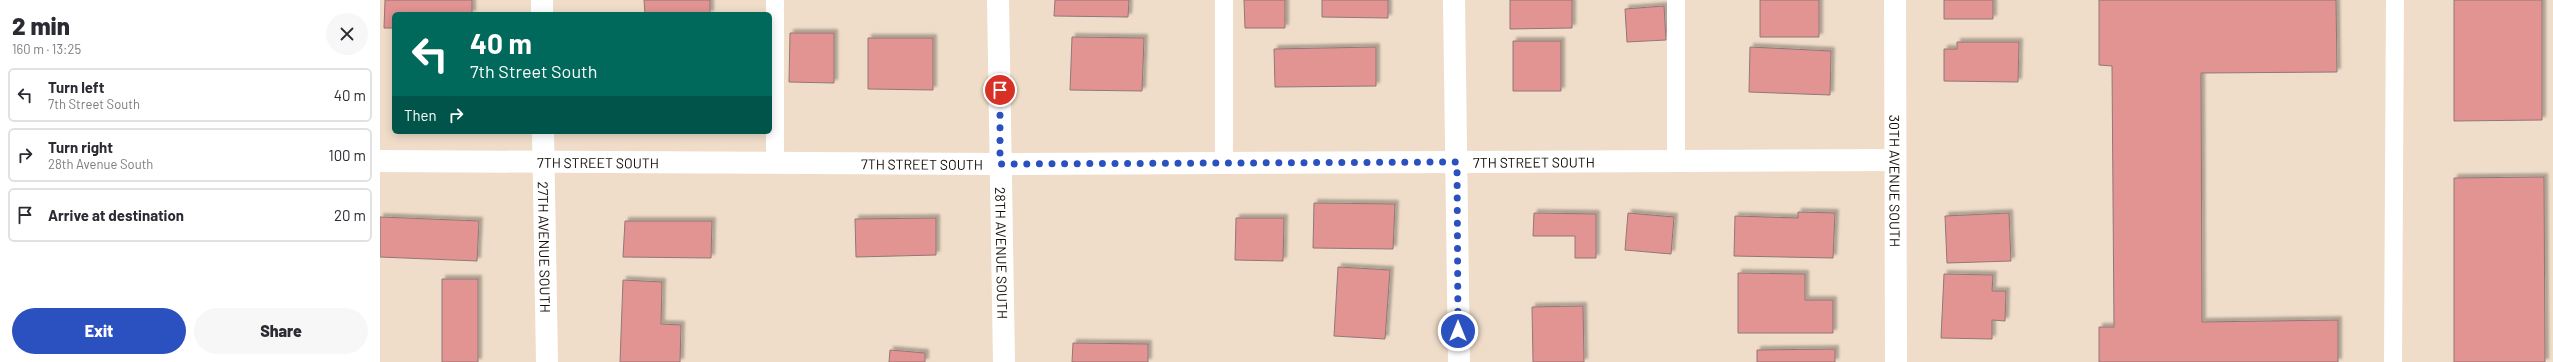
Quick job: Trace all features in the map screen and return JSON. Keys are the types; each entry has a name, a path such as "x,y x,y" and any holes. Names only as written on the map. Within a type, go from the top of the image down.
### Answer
{"street":[{"path":"542,0 542,12"},
{"name":"28TH AVENUE SOUTH","path":"998,0 1004,362"},
{"path":"1454,0 1459,362"},
{"name":"30TH AVENUE SOUTH","path":"1895,0 1896,362"},
{"name":"27TH AVENUE SOUTH","path":"543,134 547,362"},
{"name":"7TH STREET SOUTH","path":"380,161 1000,164 1895,160"}],"lane":[{"path":"775,0 775,163"},
{"path":"1224,0 1224,163"},
{"path":"1676,0 1676,161"},
{"path":"2393,362 2395,0"}],"building":[{"path":"385,0 472,0 472,12 392,12 392,28 384,28"},
{"path":"644,0 710,0 710,12 645,12"},
{"path":"1055,0 1129,0 1128,17 1054,16"},
{"path":"1244,0 1285,0 1285,28 1245,28"},
{"path":"1322,0 1388,0 1388,18 1322,17"},
{"path":"1510,0 1572,0 1572,28 1510,29"},
{"path":"1760,0 1819,0 1819,37 1760,37"},
{"path":"1944,0 1993,0 1993,19 1944,19"},
{"path":"2099,0 2336,0 2337,72 2201,73 2202,322 2338,320 2338,362 2099,362 2099,327 2114,327 2112,66 2099,65"},
{"path":"2454,0 2542,0 2542,120 2454,121"},
{"path":"1664,6 1666,40 1627,42 1625,9"},
{"path":"790,33 834,33 834,83 789,82"},
{"path":"1072,37 1144,38 1142,91 1070,90"},
{"path":"868,38 933,38 933,90 868,89"},
{"path":"1513,41 1561,41 1561,91 1513,91"},
{"path":"1957,42 2019,42 2018,82 1944,81 1944,49 1957,49"},
{"path":"1376,47 1376,86 1275,87 1274,49"},
{"path":"1750,47 1831,51 1830,95 1749,92"},
{"path":"2544,177 2545,362 2454,362 2454,178"},
{"path":"1314,203 1395,204 1393,249 1313,248"},
{"path":"1798,212 1835,213 1833,258 1734,256 1735,216 1798,218"},
{"path":"1534,213 1596,214 1596,258 1575,258 1575,236 1533,236"},
{"path":"1628,213 1674,217 1671,254 1625,250"},
{"path":"2009,213 2011,261 1947,263 1945,216"},
{"path":"380,217 479,221 477,261 380,257"},
{"path":"936,218 936,255 856,257 855,219"},
{"path":"1236,218 1284,218 1283,261 1235,260"},
{"path":"625,221 712,221 711,258 623,257"},
{"path":"1338,267 1390,270 1385,339 1334,336"},
{"path":"1738,273 1805,274 1805,300 1833,300 1833,333 1738,333"},
{"path":"1944,274 1993,275 1992,291 2006,291 2005,321 1992,320 1992,339 1941,338"},
{"path":"442,279 478,279 478,362 442,362"},
{"path":"623,280 662,282 661,324 681,325 680,362 620,362"},
{"path":"1583,306 1584,362 1533,362 1532,307"},
{"path":"1073,343 1148,344 1148,362 1072,362"},
{"path":"1835,349 1835,362 1757,362 1757,350"},
{"path":"890,350 925,353 925,362 889,362"}],"route":[{"path":"1000,90 1000,164 1457,162 1458,331"}]}
